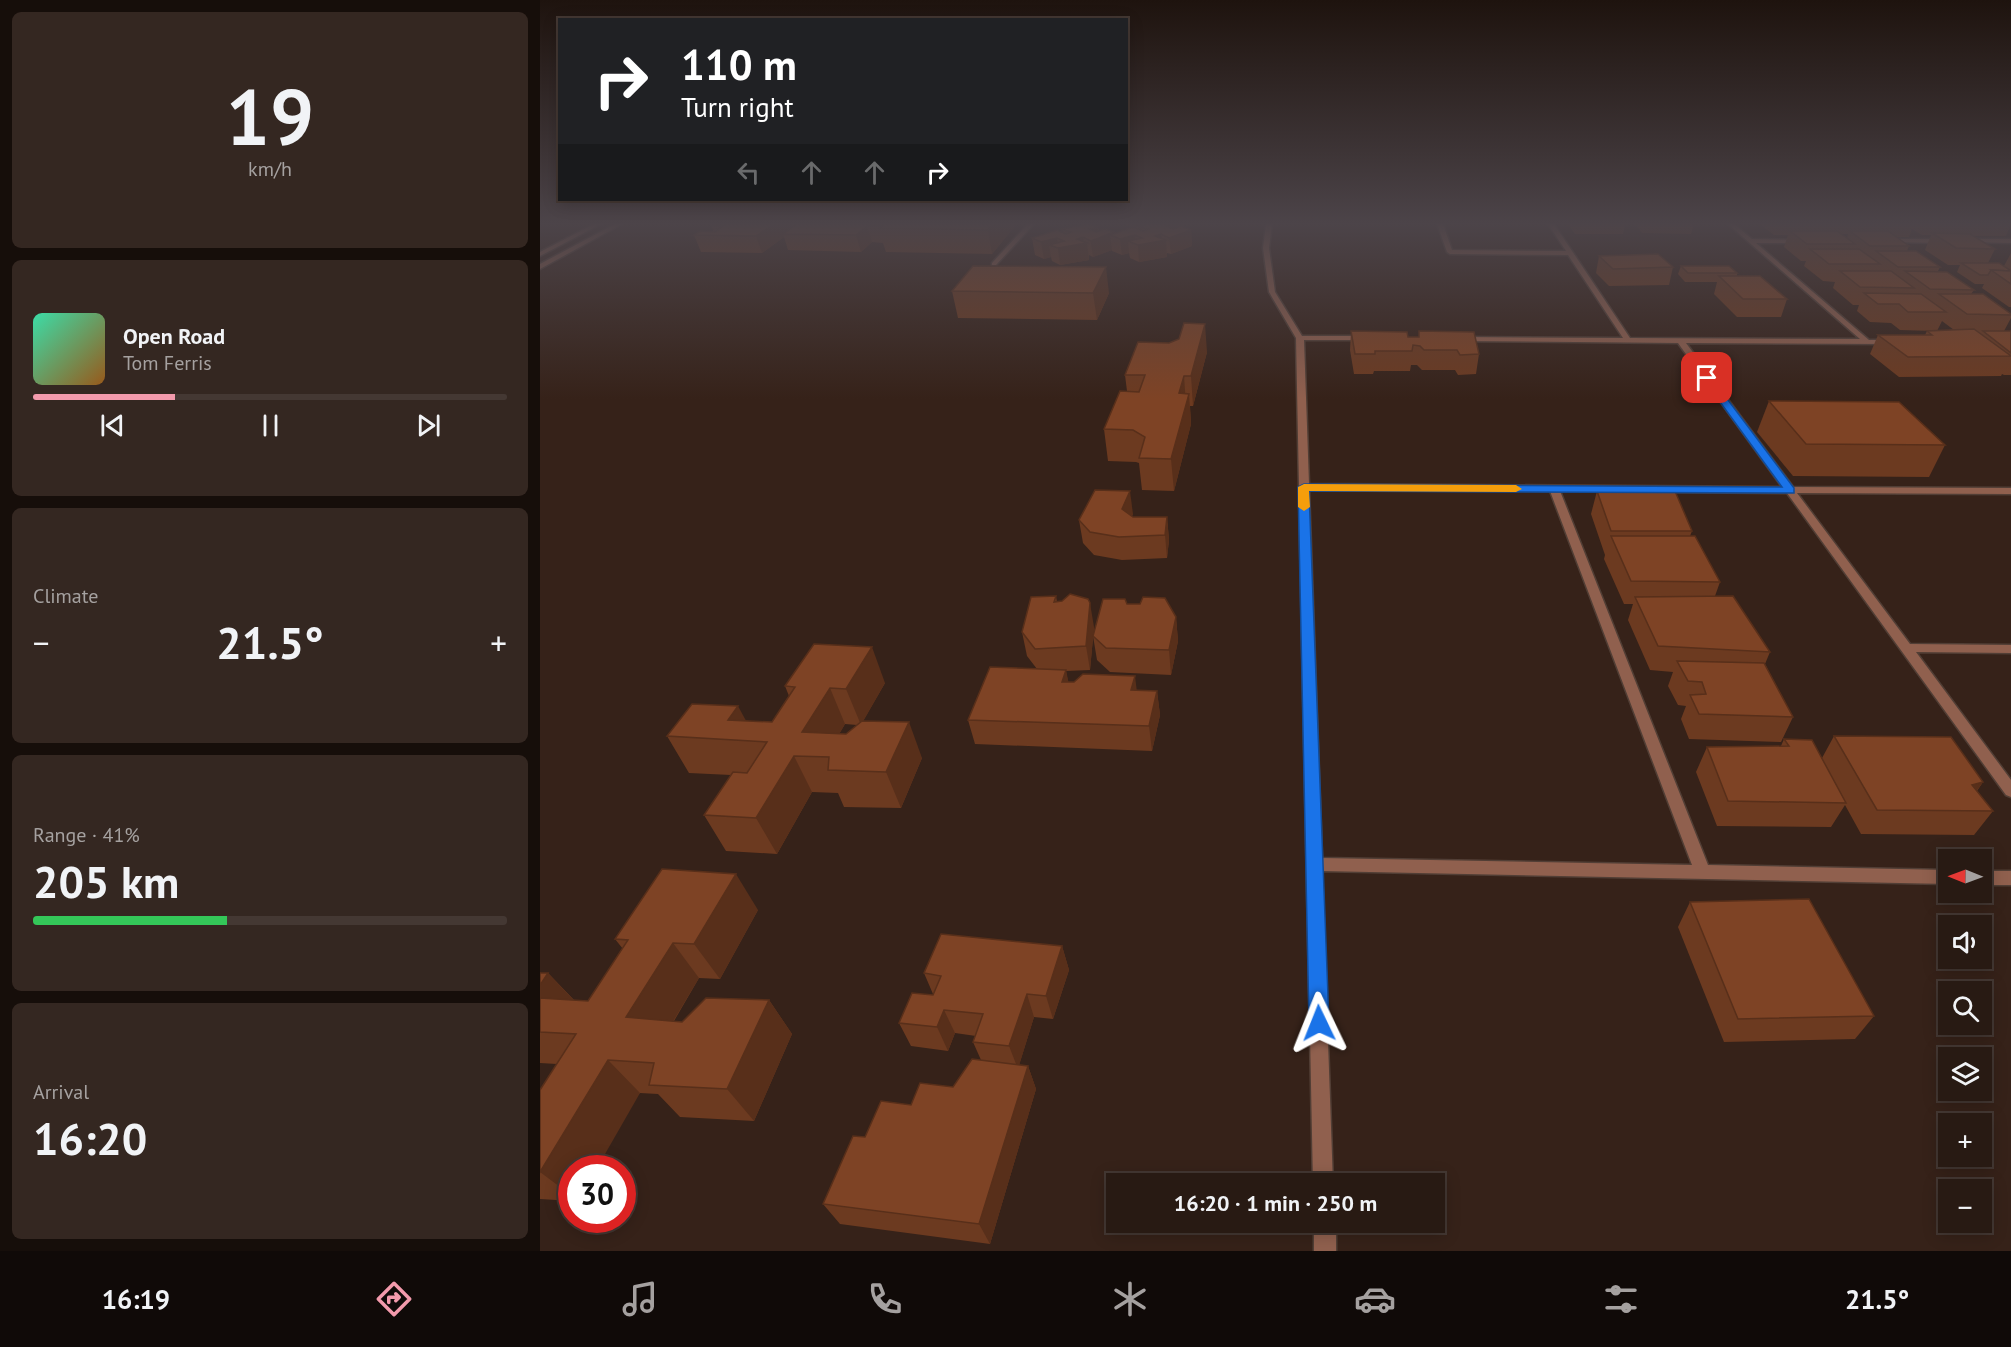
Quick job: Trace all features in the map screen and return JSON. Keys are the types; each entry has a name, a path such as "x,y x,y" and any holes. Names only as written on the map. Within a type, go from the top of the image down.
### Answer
{"street":[{"path":"1271,282 1272,291 1300,338 1323,1173"},
{"path":"1590,282 1628,340"},
{"path":"1798,282 1867,342"},
{"path":"1300,338 1370,338"},
{"path":"1452,339 1903,342"},
{"path":"1680,340 2011,791"},
{"path":"1304,487 2011,491"},
{"path":"1554,489 1703,872"},
{"path":"1905,648 2011,649"},
{"path":"1314,864 1938,877"},
{"path":"1992,878 2011,878"},
{"path":"1325,1233 1325,1251"}],"building":[{"path":"959,282 1098,282 1093,293 952,291"},
{"path":"1726,282 1767,282 1787,299 1743,299"},
{"path":"1854,282 1906,282 1914,288 1860,287"},
{"path":"1921,282 1963,282 1974,290 1930,289"},
{"path":"1864,293 1921,294 1946,312 1908,312 1899,304 1878,304"},
{"path":"1939,294 1983,294 2011,315 1967,314"},
{"path":"1184,323 1205,324 1191,376 1184,376 1179,393 1189,394 1171,459 1139,458 1145,437 1133,430 1104,429 1120,391 1139,392 1145,375 1125,375 1138,342 1169,343 1179,339"},
{"path":"1974,329 2011,356 1908,357 1878,335 1932,335 1927,331"},
{"path":"1351,331 1407,332 1408,337 1419,337 1419,331 1474,332 1479,354 1460,355 1457,350 1424,350 1420,346 1413,345 1412,351 1375,351 1375,354 1355,354"},
{"path":"1983,331 2011,331 2011,353"},
{"path":"1769,401 1899,402 1945,445 1806,444"},
{"path":"1095,490 1130,491 1122,509 1133,517 1167,517 1165,535 1119,537 1090,532 1079,520"},
{"path":"1597,491 1675,491 1692,531 1611,531"},
{"path":"1611,536 1695,536 1720,582 1631,581"},
{"path":"1070,594 1088,599 1090,603 1086,646 1035,649 1022,632 1031,597 1056,596 1054,602 1062,601"},
{"path":"1733,596 1770,652 1658,646 1635,597"},
{"path":"1143,597 1165,598 1176,617 1169,650 1106,648 1093,636 1103,599 1125,599 1127,604 1140,604"},
{"path":"814,644 872,647 846,689 830,688 802,732 846,734 862,721 909,722 886,772 828,770 829,757 794,756 756,818 704,815 733,772 747,773 767,742 667,736 692,704 738,706 728,720 772,722 795,687 785,686"},
{"path":"1677,661 1764,663 1793,717 1699,714 1690,695 1706,694 1702,682 1688,681"},
{"path":"990,667 1066,670 1062,682 1074,682 1083,674 1135,676 1131,690 1157,691 1149,726 968,720"},
{"path":"1834,736 1951,737 1983,782 1972,785 1993,811 1877,810"},
{"path":"1784,739 1812,740 1846,803 1728,801 1707,747 1789,746"},
{"path":"662,869 736,874 694,944 673,943 626,1017 682,1022 706,998 769,1000 727,1089 649,1085 654,1063 608,1060 540,1172 540,1090 576,1034 540,1032 540,998 588,1001 628,940 615,939"},
{"path":"1809,899 1874,1016 1738,1019 1690,902"},
{"path":"941,934 1062,946 1046,996 1027,994 1009,1046 973,1042 983,1014 944,1010 937,1027 899,1023 912,993 933,995 941,976 924,973"},
{"path":"540,973 548,973 540,985"},
{"path":"972,1059 1028,1066 979,1224 823,1204 853,1136 865,1137 881,1101 911,1105 920,1083 953,1087"}],"slow traffic":[{"path":"1304,507 1304,487 1516,489"}],"route":[{"path":"1319,1023 1304,487 1790,491 1707,378"}]}
